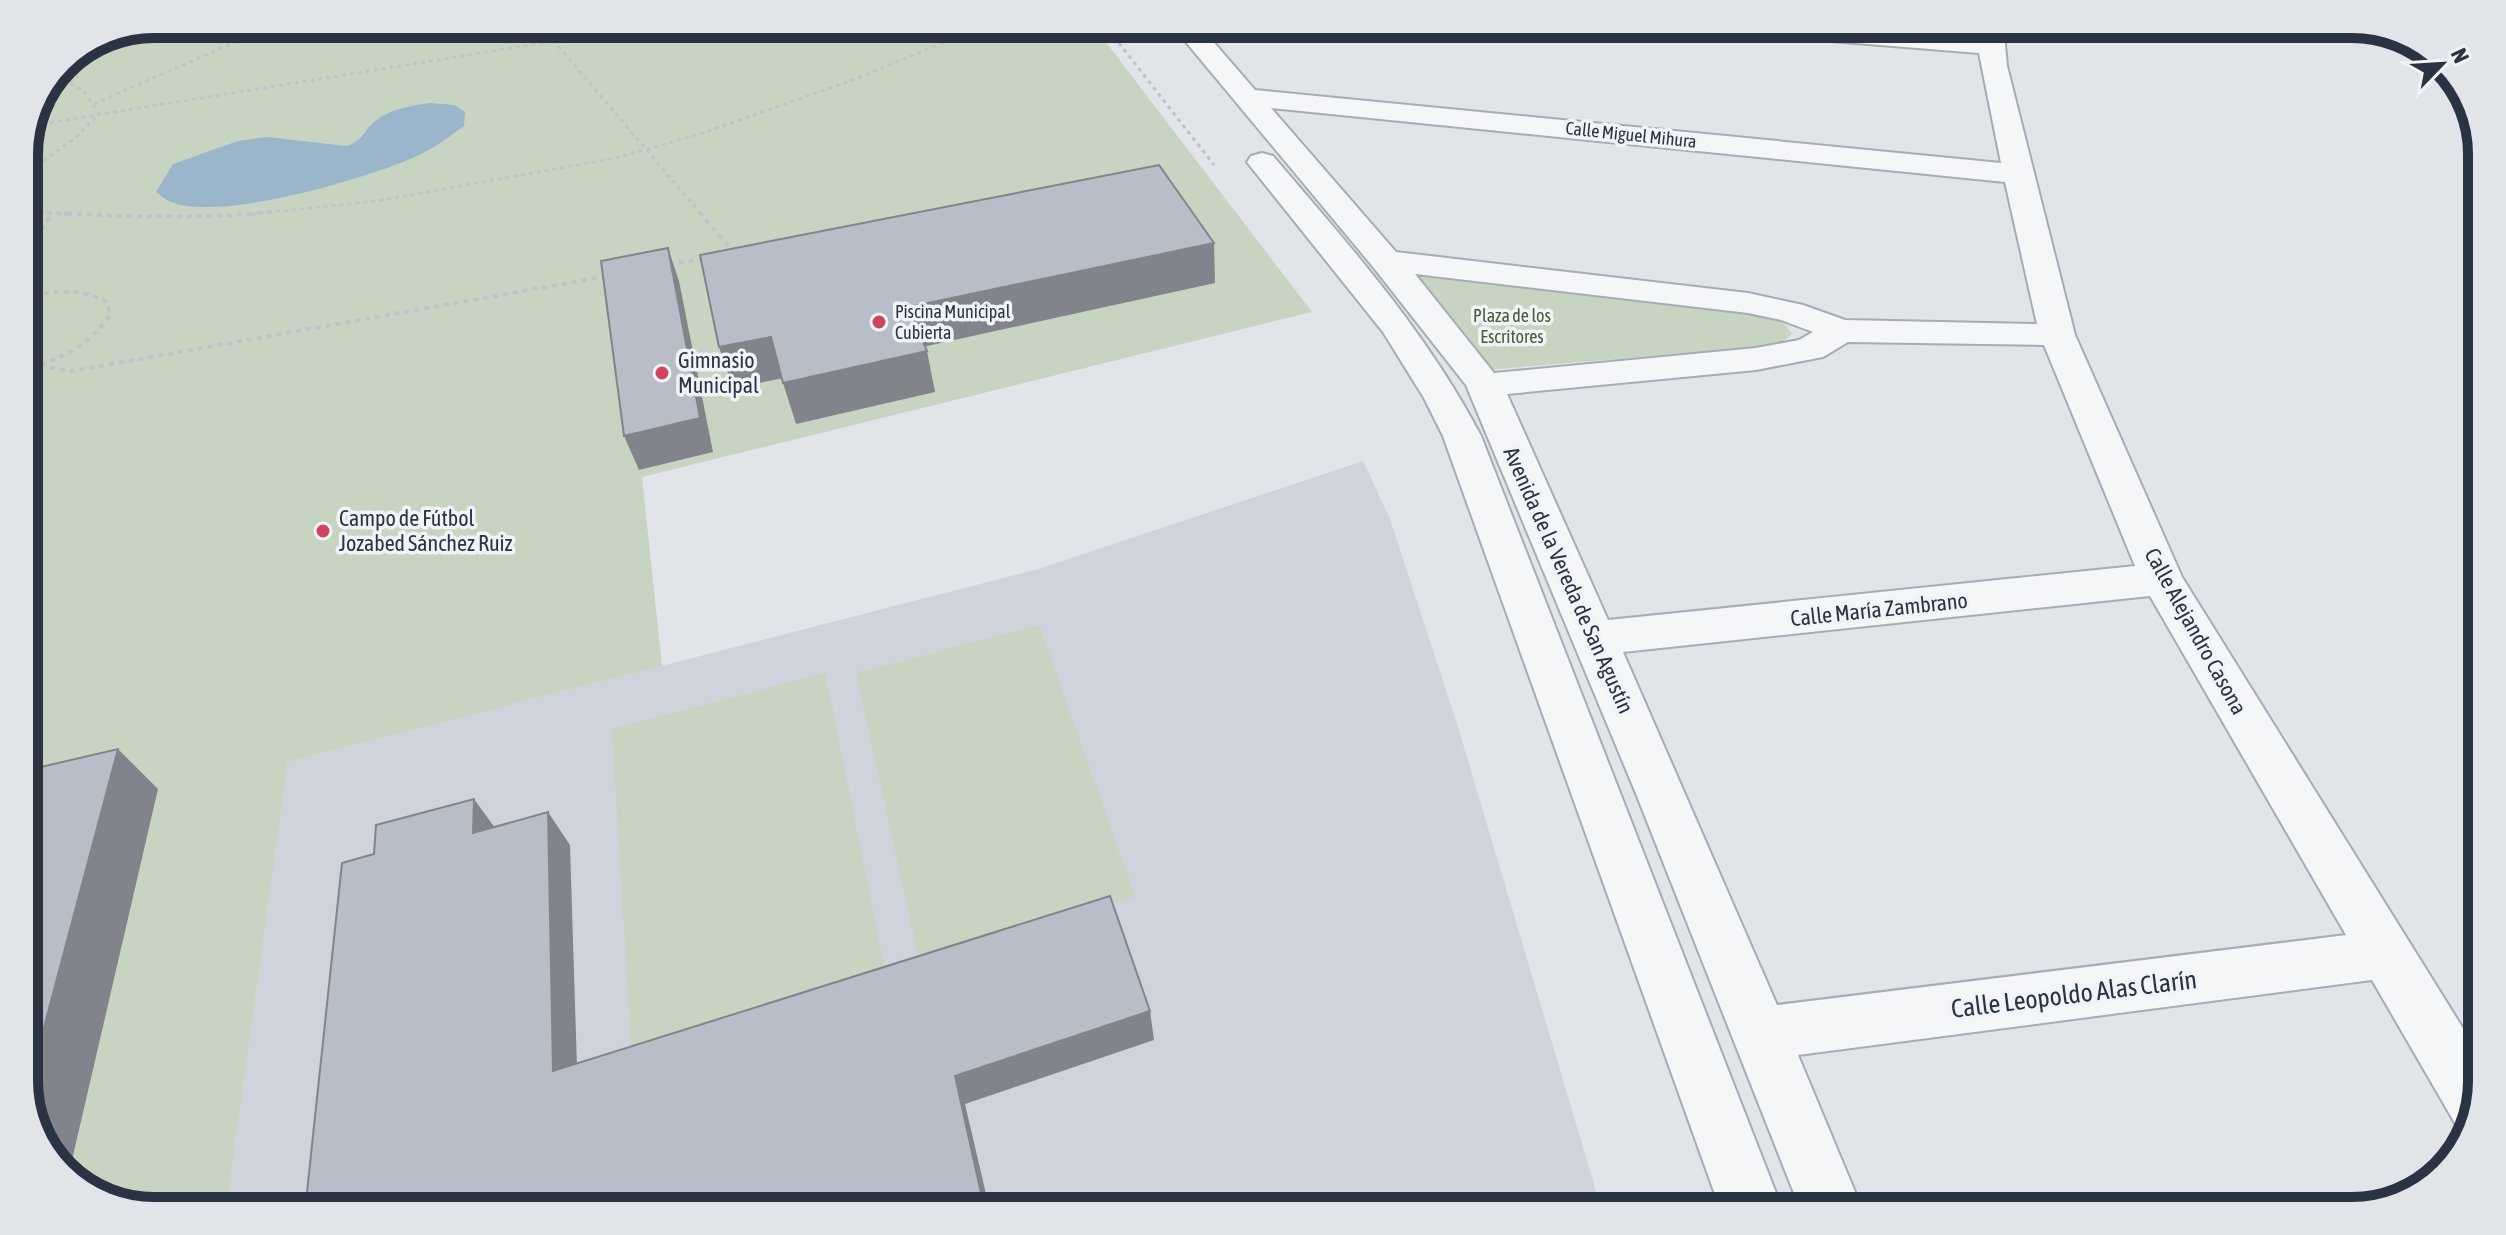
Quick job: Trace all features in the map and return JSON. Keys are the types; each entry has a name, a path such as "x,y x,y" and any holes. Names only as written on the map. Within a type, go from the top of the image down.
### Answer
{"street":[{"name":"Avenida de la Vereda de San Agustín","path":"1160,38 1390,318 1427,369 1447,404 1468,451 1747,1197"},
{"name":"Avenida de la Vereda de San Agustín","path":"1196,38 1386,261 1484,385 1762,1033 1826,1197"},
{"name":"Calle Alejandro Casona","path":"1991,38 2017,174 2057,335 2162,579 2467,1089"},
{"name":"Calle Miguel Mihura","path":"1245,97 2017,174"},
{"path":"1386,261 1748,303 1791,312 1841,331 2057,335"},
{"path":"1484,385 1756,359 1810,349 1841,331"},
{"name":"Calle María Zambrano","path":"1595,638 2162,579"},
{"name":"Calle Leopoldo Alas Clarín","path":"1762,1033 2386,954"}],"path":[{"path":"94,104 244,38"},
{"path":"554,38 735,253 658,267"},
{"path":"42,124 573,38"},
{"path":"38,212 111,216 240,215 377,201 541,173 649,149 850,81 951,38"},
{"path":"1115,38 1222,175"},
{"path":"60,88 70,83 77,72 74,70"},
{"path":"70,83 84,91 99,114"},
{"path":"38,165 75,138 99,114"},
{"path":"38,234 52,213"},
{"path":"40,366 72,371 612,275"},
{"path":"38,295 77,291 97,295 108,303 110,315 87,342 40,366"}],"shaded area":[{"path":"1363,461 1390,519 1458,727 1598,1197 228,1197 288,762 1038,569"}],"green space":[{"path":"154,38 1103,38 1312,312 642,477 662,666 288,762 228,1197 154,1197 117,1191 90,1177 67,1158 44,1118 38,1089 38,146 47,110 58,90 72,72 110,47 131,40"},
{"name":"Plaza de los Escritores","path":"1417,275 1750,311 1779,321 1792,334 1784,341 1769,346 1487,370 1469,338"},
{"path":"1039,625 1135,896 920,964 856,673"},
{"path":"825,673 887,981 632,1061 612,729"}],"water":[{"path":"430,103 455,105 465,112 464,126 417,156 365,175 295,195 224,206 194,207 171,202 156,192 173,164 238,141 267,137 346,146 357,141 382,116 405,107"}],"building":[{"path":"1159,165 1214,243 909,307 927,351 783,383 771,337 719,347 700,255"},
{"name":"Gimnasio Municipal","path":"668,248 700,418 624,436 601,261"},
{"path":"118,749 38,1050 38,768"},
{"path":"474,799 473,833 548,812 553,1071 1110,896 1150,1011 955,1076 982,1197 306,1197 342,863 374,854 376,825"}],"place":[{"name":"Piscina Municipal Cubierta","path":"879,322"},
{"name":"Gimnasio Municipal","path":"662,373"},
{"name":"Campo de Fútbol Jozabed Sánchez Ruiz","path":"323,531"}]}
